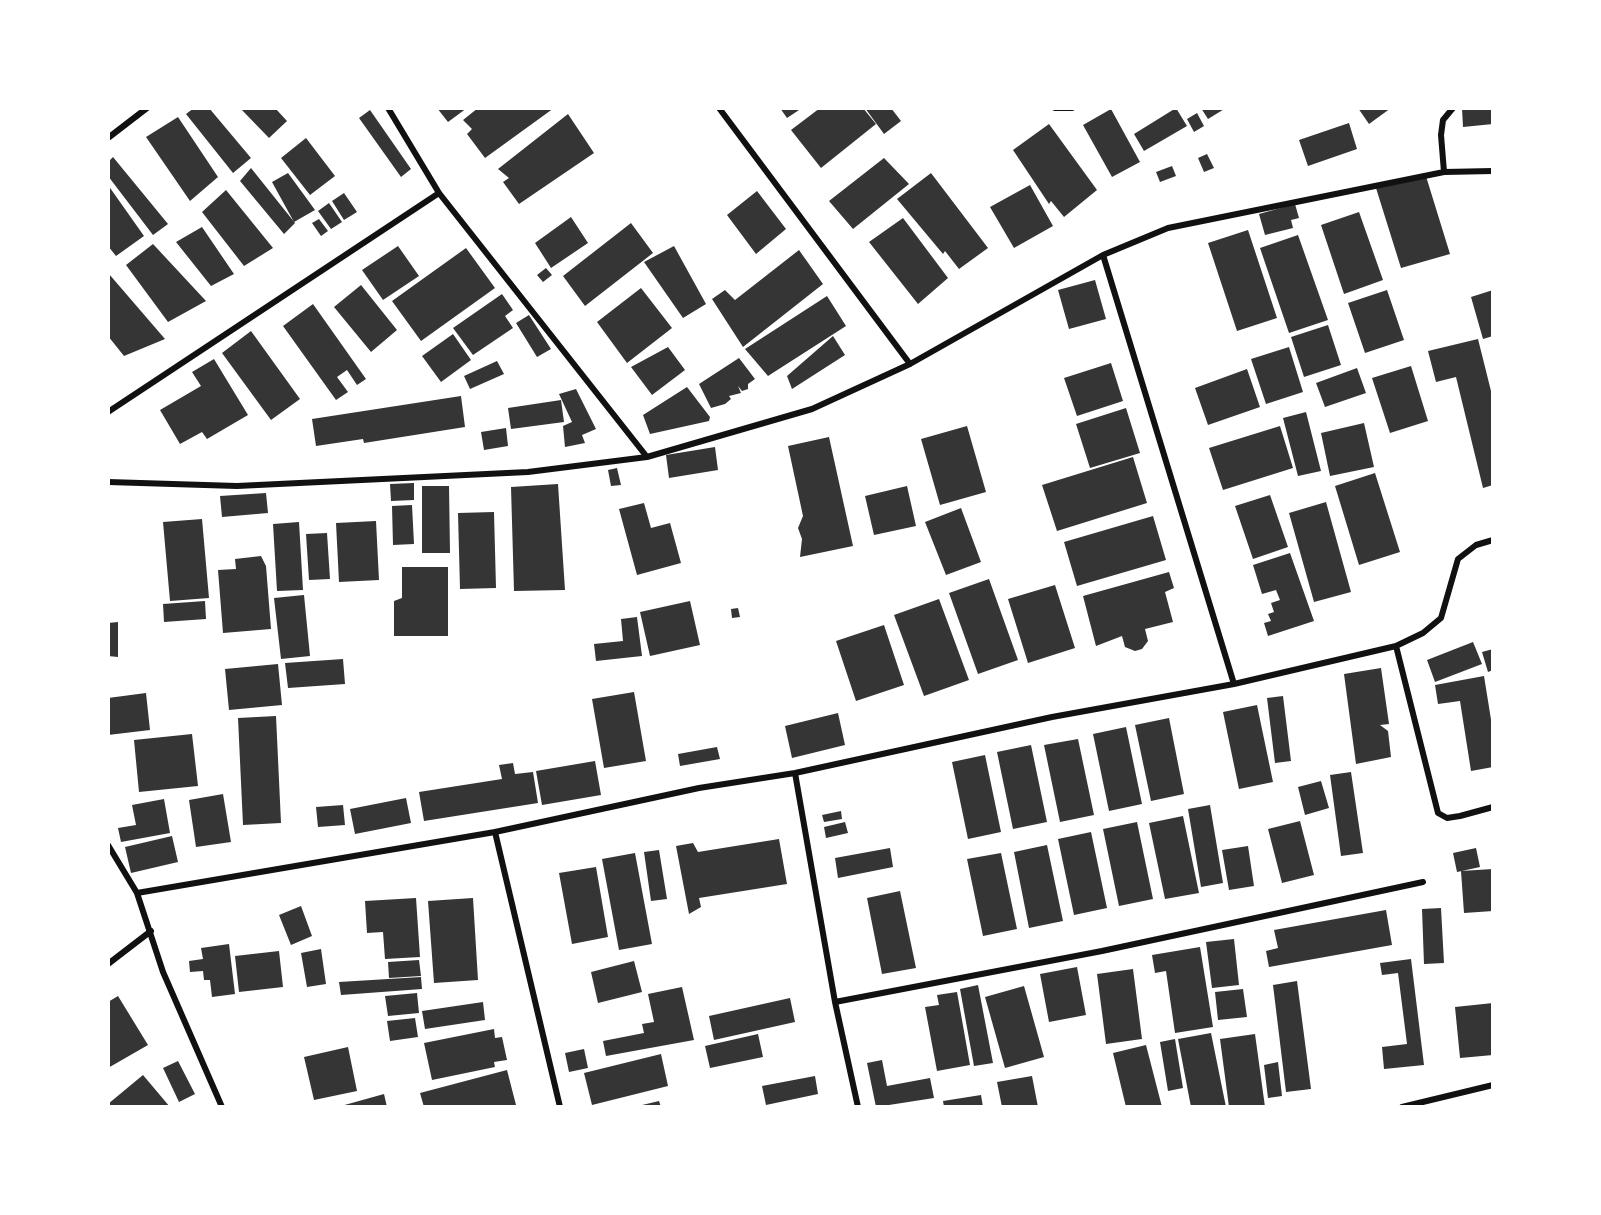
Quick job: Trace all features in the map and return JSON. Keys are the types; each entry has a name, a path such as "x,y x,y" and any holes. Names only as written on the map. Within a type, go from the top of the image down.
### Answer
{"street":[{"path":"108,138 147,108"},
{"path":"388,108 440,193 646,457"},
{"path":"719,108 910,364"},
{"path":"1055,108 1060,110 1072,108"},
{"path":"1444,172 1441,135 1443,120 1453,108"},
{"path":"108,482 249,485 528,472 646,457 813,409 910,364 1103,255 1168,228 1444,172 1493,171"},
{"path":"108,412 440,193"},
{"path":"1103,255 1234,684"},
{"path":"137,893 495,832 699,788 795,773 1052,717 1234,684 1396,646 1423,633 1441,618 1458,559 1476,545 1493,540"},
{"path":"1396,646 1438,813 1447,818 1493,807"},
{"path":"795,773 835,1002 858,1107"},
{"path":"495,832 560,1107"},
{"path":"108,845 137,893 163,972 222,1107"},
{"path":"835,1002 1102,951 1424,882"},
{"path":"108,964 151,931"},
{"path":"1402,1107 1493,1085"}],"building":[{"path":"194,108 209,108 251,158 233,173 186,114"},
{"path":"240,108 275,108 287,121 269,138"},
{"path":"437,108 467,108 448,122"},
{"path":"478,108 554,108 485,158 467,134 472,129 463,120"},
{"path":"780,108 802,108 787,118"},
{"path":"820,108 863,108 876,124 821,168 791,130"},
{"path":"865,108 891,108 901,121 884,134"},
{"path":"1176,108 1187,126 1144,151 1134,134"},
{"path":"1201,108 1226,108 1208,119"},
{"path":"1358,108 1391,108 1369,124"},
{"path":"1462,108 1493,108 1493,124 1463,127"},
{"path":"1111,109 1140,162 1112,177 1083,125"},
{"path":"370,110 411,169 401,177 359,118"},
{"path":"1197,113 1204,126 1194,132 1187,119"},
{"path":"568,114 594,153 519,204 503,182 509,178 498,169"},
{"path":"178,117 218,177 190,201 146,137"},
{"path":"1349,123 1357,149 1308,166 1299,140"},
{"path":"1049,124 1097,190 1064,217 1051,201 1049,204 1013,150"},
{"path":"306,138 335,176 310,195 281,158"},
{"path":"1207,154 1214,168 1204,172 1198,158"},
{"path":"113,157 168,224 153,235 108,176 108,162"},
{"path":"884,158 909,184 853,229 829,201"},
{"path":"1172,166 1176,176 1160,182 1156,172"},
{"path":"251,168 295,223 284,234 240,181"},
{"path":"288,173 315,210 294,222 272,182"},
{"path":"931,173 988,248 959,269 945,251 943,254 897,199"},
{"path":"1425,173 1450,254 1401,268 1376,188"},
{"path":"108,185 144,236 116,256 108,246"},
{"path":"1030,185 1053,226 1014,248 990,207"},
{"path":"226,190 273,248 244,266 202,212"},
{"path":"757,191 786,229 756,254 727,215"},
{"path":"344,193 357,212 344,220 332,201"},
{"path":"329,203 342,222 331,229 318,211"},
{"path":"1295,204 1299,218 1291,220 1293,228 1265,235 1259,214"},
{"path":"1359,212 1383,280 1344,294 1321,225"},
{"path":"571,217 588,243 551,268 535,243"},
{"path":"903,218 948,278 918,304 869,242"},
{"path":"319,219 328,231 321,236 312,223"},
{"path":"631,223 653,253 585,306 563,276"},
{"path":"202,227 234,274 211,286 176,242"},
{"path":"1248,230 1277,318 1237,331 1208,243"},
{"path":"1298,235 1328,320 1289,333 1260,248"},
{"path":"153,244 206,301 168,322 126,265"},
{"path":"398,246 419,276 383,300 362,270"},
{"path":"674,246 706,304 683,318 644,262"},
{"path":"466,248 495,288 421,341 392,301"},
{"path":"799,250 823,284 743,347 712,299 725,290 735,300"},
{"path":"546,268 552,275 543,282 537,275"},
{"path":"109,274 165,339 124,356 108,336"},
{"path":"1095,280 1106,319 1069,329 1058,290"},
{"path":"361,285 397,330 371,352 334,307"},
{"path":"641,288 672,328 627,363 597,322"},
{"path":"1387,290 1404,340 1365,353 1348,303"},
{"path":"1493,290 1493,336 1483,339 1471,297"},
{"path":"502,294 513,310 505,316 513,328 473,355 453,328"},
{"path":"827,296 846,326 768,376 745,349"},
{"path":"313,304 366,379 357,385 347,370 337,377 348,392 336,400 283,326"},
{"path":"529,315 551,349 537,357 516,323"},
{"path":"1328,325 1341,365 1304,377 1291,337"},
{"path":"251,331 300,399 271,420 222,353"},
{"path":"453,334 471,360 441,382 422,356"},
{"path":"833,336 845,355 792,389 787,376"},
{"path":"1478,339 1493,399 1493,485 1483,488 1456,377 1436,382 1428,351"},
{"path":"668,347 685,370 652,395 631,367"},
{"path":"1289,347 1303,392 1266,404 1251,359"},
{"path":"739,358 755,379 748,384 748,389 742,391 738,386 741,393 729,396 731,399 725,404 711,408 699,384"},
{"path":"214,359 248,415 207,439 202,432 180,444 160,410 201,386 192,372"},
{"path":"497,361 504,374 470,389 464,376"},
{"path":"1111,363 1123,401 1077,416 1064,378"},
{"path":"1411,366 1428,421 1390,433 1372,378"},
{"path":"1357,368 1366,393 1325,407 1316,383"},
{"path":"1247,369 1260,407 1208,425 1195,388"},
{"path":"687,387 710,417 709,421 650,434 643,415"},
{"path":"576,389 596,429 582,435 585,443 565,447 563,426 572,422 559,394"},
{"path":"461,396 465,427 364,443 363,439 316,446 312,419"},
{"path":"561,400 564,422 511,429 508,408"},
{"path":"1126,408 1140,453 1090,468 1076,424"},
{"path":"1306,412 1321,471 1298,476 1283,418"},
{"path":"1364,423 1374,467 1330,476 1321,433"},
{"path":"967,426 986,492 940,505 921,439"},
{"path":"1280,426 1293,468 1223,490 1209,448"},
{"path":"506,428 508,446 484,450 481,432"},
{"path":"829,437 853,546 800,557 802,539 798,528 803,516 788,446"},
{"path":"715,447 718,470 669,478 666,455"},
{"path":"1133,457 1147,503 1057,531 1042,485"},
{"path":"617,468 621,485 611,486 608,470"},
{"path":"1375,473 1400,552 1359,565 1335,486"},
{"path":"414,483 414,500 391,501 390,484"},
{"path":"558,484 565,590 514,591 511,487"},
{"path":"422,486 449,486 450,553 422,553"},
{"path":"907,486 916,526 874,535 865,496"},
{"path":"266,493 268,513 222,517 220,496"},
{"path":"1270,495 1288,547 1253,559 1235,506"},
{"path":"1326,502 1351,592 1314,602 1289,513"},
{"path":"644,503 651,528 670,523 681,563 637,575 619,509"},
{"path":"412,505 414,544 393,545 392,506"},
{"path":"961,508 981,562 946,575 925,522"},
{"path":"494,512 496,588 460,589 458,513"},
{"path":"1153,516 1166,560 1077,586 1064,542"},
{"path":"202,519 209,598 170,601 163,522"},
{"path":"376,521 379,580 339,582 336,523"},
{"path":"299,522 303,590 277,591 273,524"},
{"path":"327,533 330,579 309,580 306,534"},
{"path":"1290,553 1314,621 1268,636 1264,623 1271,621 1268,614 1274,612 1271,603 1280,600 1276,590 1262,594 1253,565"},
{"path":"261,556 266,566 271,629 223,633 218,570 236,569 235,559"},
{"path":"402,567 448,567 448,636 394,636 394,601 402,598"},
{"path":"1169,572 1174,588 1165,592 1173,622 1145,629 1148,641 1142,649 1135,651 1125,647 1122,636 1096,646 1083,596"},
{"path":"989,579 1018,660 978,674 949,593"},
{"path":"1055,585 1075,648 1028,663 1008,599"},
{"path":"304,595 310,656 281,659 274,598"},
{"path":"939,599 969,680 924,696 894,615"},
{"path":"205,601 206,619 164,622 163,604"},
{"path":"690,601 700,645 650,656 640,612"},
{"path":"738,608 740,617 732,618 731,609"},
{"path":"637,617 642,656 596,661 594,644 623,641 621,619"},
{"path":"118,622 118,657 108,656 108,623"},
{"path":"884,625 904,685 856,701 836,641"},
{"path":"1473,642 1482,664 1435,682 1427,660"},
{"path":"1493,649 1493,670 1488,672 1482,652"},
{"path":"343,659 345,684 288,688 285,663"},
{"path":"278,664 282,705 229,710 225,669"},
{"path":"1381,668 1389,724 1380,725 1388,731 1391,757 1356,764 1344,674"},
{"path":"1484,676 1493,732 1493,767 1471,771 1460,701 1438,704 1435,685"},
{"path":"634,692 646,761 604,768 592,699"},
{"path":"146,693 150,730 108,735 108,698"},
{"path":"1283,696 1291,761 1275,763 1267,698"},
{"path":"1257,705 1273,782 1239,789 1223,712"},
{"path":"838,713 845,745 792,758 785,726"},
{"path":"276,716 281,823 243,825 238,718"},
{"path":"1169,718 1184,794 1151,801 1135,725"},
{"path":"1126,727 1142,804 1109,811 1093,734"},
{"path":"192,734 198,786 139,792 134,740"},
{"path":"1078,739 1094,815 1060,822 1044,745"},
{"path":"1031,745 1047,822 1013,829 997,752"},
{"path":"717,747 720,759 680,766 678,754"},
{"path":"985,755 1001,832 968,839 952,762"},
{"path":"595,761 601,795 542,805 536,771"},
{"path":"513,763 515,774 533,772 538,803 424,821 419,792 502,779 499,765"},
{"path":"1351,772 1363,853 1341,856 1330,775"},
{"path":"1321,781 1329,808 1305,815 1298,787"},
{"path":"223,794 231,842 196,847 189,800"},
{"path":"406,798 411,823 355,834 350,809"},
{"path":"164,799 170,833 121,842 118,828 136,825 132,805"},
{"path":"343,805 345,825 318,827 316,807"},
{"path":"1210,805 1223,883 1201,887 1188,809"},
{"path":"841,811 842,819 824,822 822,815"},
{"path":"1183,816 1199,893 1165,899 1149,823"},
{"path":"1300,821 1314,875 1282,883 1268,829"},
{"path":"845,822 848,833 826,838 824,827"},
{"path":"1137,822 1153,899 1119,906 1103,829"},
{"path":"1091,832 1107,908 1074,915 1058,839"},
{"path":"172,836 178,862 131,873 125,847"},
{"path":"779,839 787,884 699,898 701,907 689,914 676,846 693,843 698,852"},
{"path":"1047,845 1063,921 1029,928 1014,852"},
{"path":"1248,846 1254,886 1229,890 1222,850"},
{"path":"890,848 893,867 838,878 835,858"},
{"path":"1476,848 1480,867 1457,872 1453,853"},
{"path":"659,850 667,899 651,901 644,852"},
{"path":"635,853 652,944 619,950 602,859"},
{"path":"1001,853 1017,929 983,936 967,859"},
{"path":"596,867 608,937 572,944 559,873"},
{"path":"1493,869 1493,911 1464,913 1461,871"},
{"path":"900,891 916,968 882,974 867,898"},
{"path":"416,898 420,957 385,959 383,932 367,933 365,901"},
{"path":"473,898 478,980 434,983 428,901"},
{"path":"301,906 312,936 291,945 279,915"},
{"path":"1441,908 1444,963 1424,964 1422,909"},
{"path":"1386,910 1392,945 1269,967 1266,951 1278,948 1274,930"},
{"path":"1234,939 1239,985 1212,988 1206,942"},
{"path":"229,944 235,994 212,997 210,980 204,980 203,971 190,972 189,961 203,959 201,948"},
{"path":"1200,947 1213,1027 1175,1033 1166,971 1155,973 1152,955"},
{"path":"321,949 326,984 307,987 301,953"},
{"path":"279,951 283,987 239,992 235,956"},
{"path":"1411,959 1424,1065 1384,1069 1382,1047 1407,1044 1398,973 1382,975 1380,963"},
{"path":"419,960 421,976 389,978 388,962"},
{"path":"634,961 642,992 598,1003 591,972"},
{"path":"1077,967 1086,1015 1049,1022 1040,974"},
{"path":"1133,969 1142,1039 1106,1044 1097,974"},
{"path":"421,977 422,989 341,995 339,982"},
{"path":"1297,981 1311,1089 1286,1092 1273,985"},
{"path":"978,985 993,1063 974,1066 960,989"},
{"path":"1024,986 1044,1057 1005,1068 985,997"},
{"path":"682,987 694,1040 606,1056 603,1041 644,1033 642,1024 654,1022 648,994"},
{"path":"1243,989 1247,1017 1218,1020 1215,992"},
{"path":"957,992 970,1065 937,1071 925,1007 939,1005 937,995"},
{"path":"417,993 419,1013 388,1016 385,996"},
{"path":"118,996 148,1045 108,1068 108,1002"},
{"path":"790,998 795,1022 714,1040 709,1016"},
{"path":"483,1002 485,1020 425,1029 422,1011"},
{"path":"1493,1003 1493,1055 1460,1058 1455,1007"},
{"path":"415,1018 418,1037 390,1041 387,1021"},
{"path":"494,1029 495,1038 502,1037 507,1060 494,1062 495,1067 432,1080 424,1043"},
{"path":"1211,1033 1226,1107 1191,1107 1178,1039"},
{"path":"758,1034 763,1057 710,1068 705,1046"},
{"path":"1255,1034 1265,1107 1229,1107 1220,1039"},
{"path":"1175,1039 1183,1088 1168,1091 1160,1042"},
{"path":"1146,1045 1162,1107 1126,1107 1113,1053"},
{"path":"348,1047 357,1091 314,1100 304,1057"},
{"path":"584,1049 588,1068 569,1072 565,1053"},
{"path":"661,1054 668,1086 592,1105 584,1073"},
{"path":"882,1060 887,1086 930,1078 934,1098 876,1107 867,1063"},
{"path":"178,1061 195,1094 179,1102 163,1068"},
{"path":"1278,1062 1282,1096 1268,1098 1264,1065"},
{"path":"507,1070 516,1105 507,1107 424,1107 420,1093"},
{"path":"143,1075 170,1107 108,1107 108,1104"},
{"path":"815,1076 818,1094 766,1105 762,1086"},
{"path":"1032,1076 1038,1107 1002,1107 997,1082"},
{"path":"384,1094 387,1107 341,1107 341,1106"},
{"path":"981,1095 983,1107 944,1107 943,1101"},
{"path":"659,1101 661,1107 638,1107 638,1106"}]}
